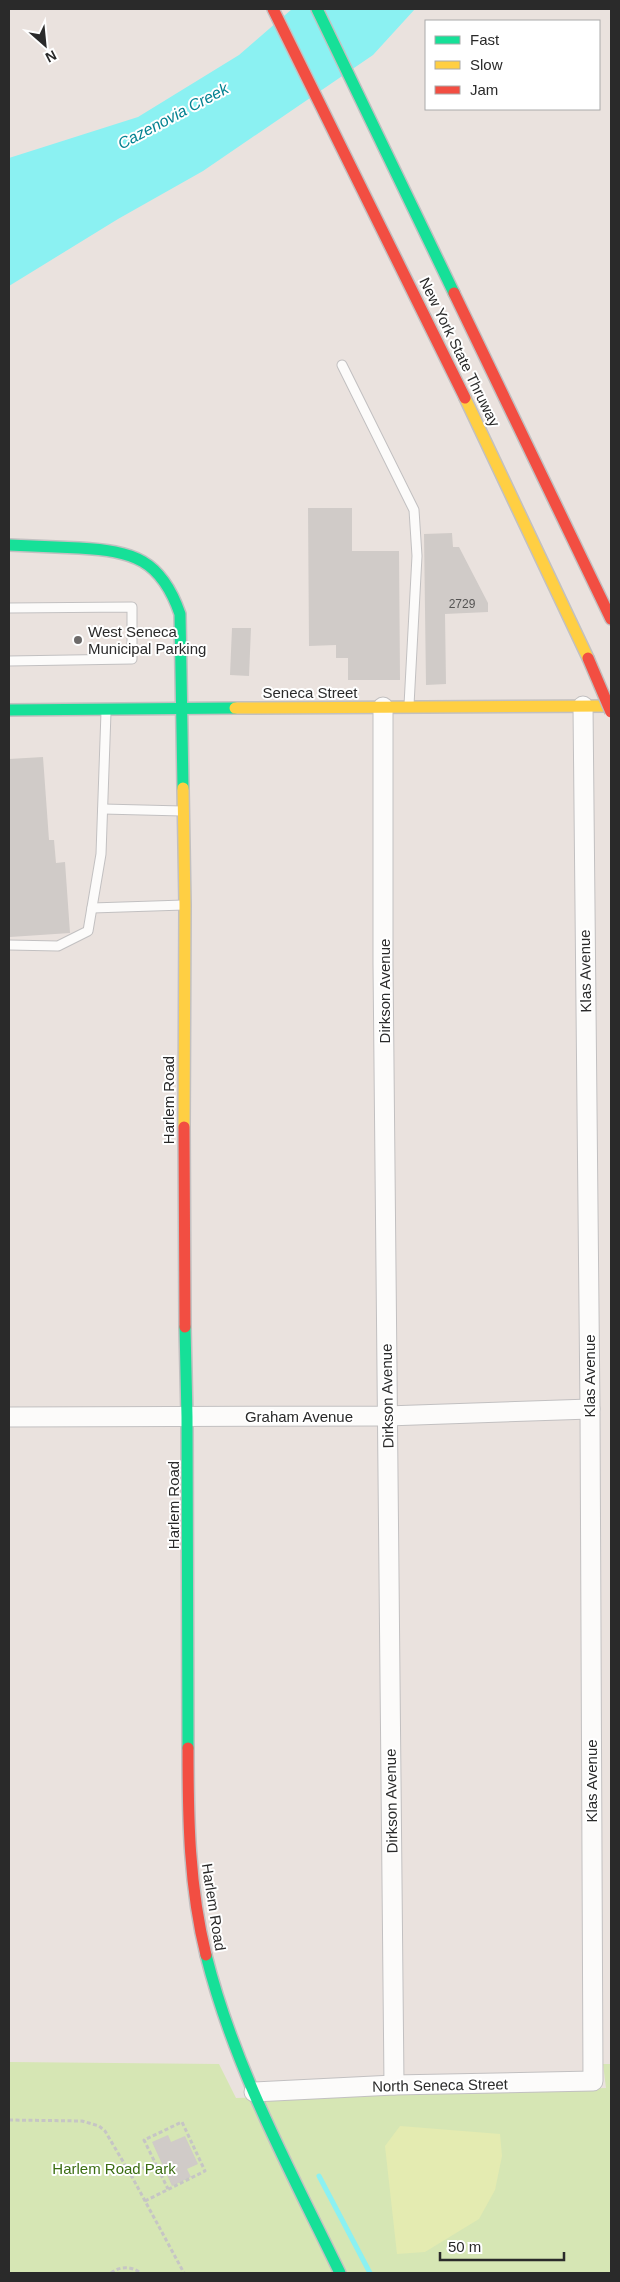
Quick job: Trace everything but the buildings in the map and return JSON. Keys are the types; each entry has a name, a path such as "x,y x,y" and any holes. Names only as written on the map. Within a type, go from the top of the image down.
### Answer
{"main road":[{"name":"New York State Thruway","path":"273,9 502,472 611,712"},
{"name":"New York State Thruway","path":"317,9 611,620"},
{"name":"Harlem Road","path":"9,546 111,550 134,556 154,568 166,582 175,597 180,614 185,905 183,1268 188,1418 188,1811 192,1866 199,1926 209,1968 231,2037 254,2092 340,2273"},
{"name":"Seneca Street","path":"9,710 611,706"}],"street":[{"name":"Klas Avenue","path":"583,706 590,1409 592,2047"},
{"name":"Dirkson Avenue","path":"383,707 394,2085"},
{"name":"Graham Avenue","path":"9,1417 388,1416 590,1409"},
{"name":"North Seneca Street","path":"254,2092 394,2085 592,2081 592,2047"}],"lane":[{"path":"342,366 414,510 417,556 409,707"},
{"path":"9,608 132,607 132,659 9,660"},
{"path":"9,945 58,946 88,932 101,854 106,709"},
{"path":"103,809 183,811"},
{"path":"92,908 185,905"}],"path":[{"path":"9,2120 92,2122 105,2132 131,2175 184,2273"},
{"path":"145,2201 205,2171 182,2122 144,2140 168,2189"},
{"path":"131,2175 154,2162"},
{"path":"111,2273 130,2267 141,2273"}],"green space":[{"name":"Harlem Road Park","path":"9,2062 219,2064 236,2098 606,2088 603,2064 611,2064 611,2273 9,2273"},
{"path":"400,2126 500,2134 502,2156 495,2190 479,2219 425,2252 397,2254 385,2146"}],"water":[{"name":"Cazenovia Creek","path":"292,9 415,9 373,55 203,171 118,219 9,286 9,158 138,117 239,55"}],"waterway":[{"path":"319,2176 370,2273"}],"traffic: fast":[{"path":"317,9 454,293"},
{"path":"9,545 98,549 115,552 143,562 164,581 180,614 183,788"},
{"path":"9,710 235,708"},
{"path":"185,1327 188,1748"},
{"path":"206,1955 218,1997 248,2078 283,2157 340,2273"}],"traffic: slow":[{"path":"465,398 588,658"},
{"path":"235,708 611,706"},
{"path":"183,788 185,905 184,1127"}],"traffic: jam":[{"path":"273,9 465,398"},
{"path":"454,293 611,619"},
{"path":"588,658 611,712"},
{"path":"184,1127 185,1327"},
{"path":"188,1748 188,1800 193,1878 200,1929 206,1955"}],"place":[{"name":"West Seneca Municipal Parking","path":"78,640"}]}
